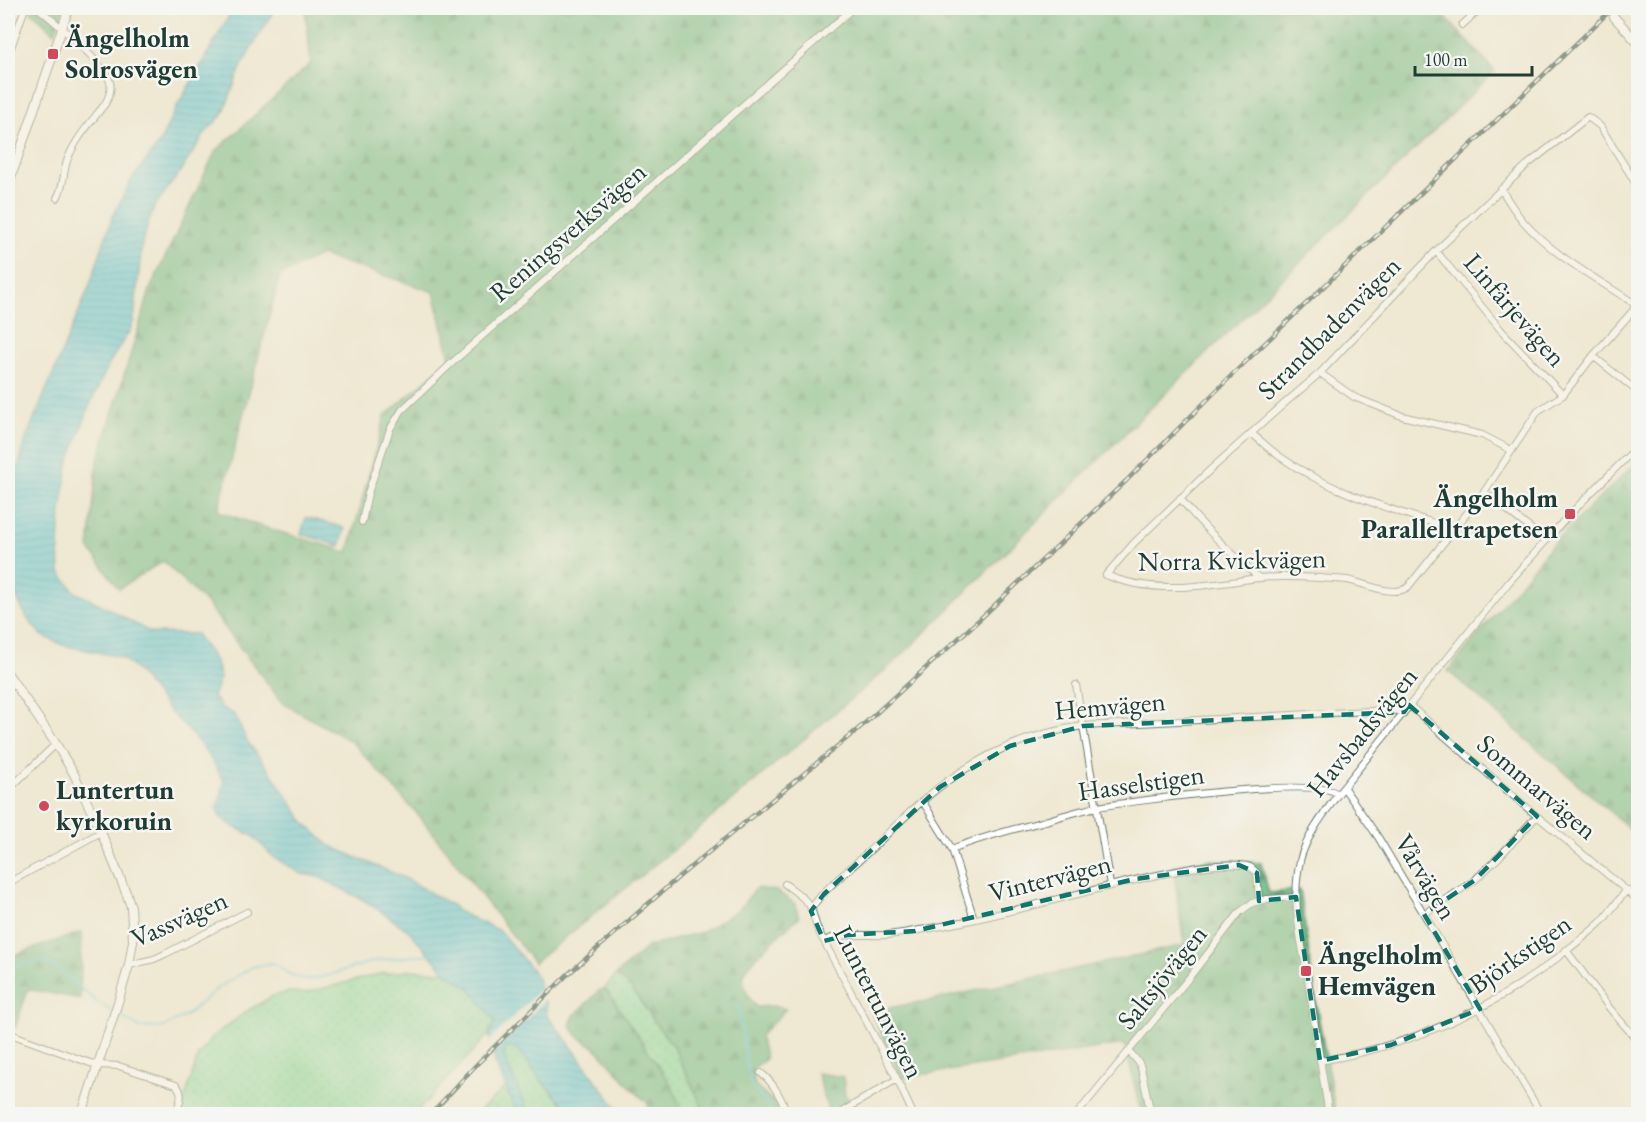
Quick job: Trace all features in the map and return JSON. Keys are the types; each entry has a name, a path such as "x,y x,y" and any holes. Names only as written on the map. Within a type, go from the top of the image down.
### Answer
{"street":[{"path":"8,56 25,8"},
{"path":"38,8 62,28 104,70 111,86 105,104 69,155 57,198"},
{"path":"8,186 69,8"},
{"name":"Reningsverksvägen","path":"362,522 368,493 390,429 402,410 453,361 853,8"},
{"path":"1462,25 1481,8"},
{"path":"1614,17 1638,44"},
{"name":"Strandbadenvägen","path":"1106,575 1134,543 1180,498 1320,373 1436,251 1501,189 1527,165 1588,117 1600,126 1638,187"},
{"path":"1501,189 1522,219 1556,252 1638,306"},
{"name":"Linfärjevägen","path":"1436,251 1501,330 1563,395"},
{"name":"Norra Kvickvägen","path":"1106,575 1134,584 1162,587 1212,585 1287,576 1347,580 1395,592 1403,591 1484,492 1539,411 1563,395 1593,356 1638,306"},
{"path":"1593,356 1638,392"},
{"path":"1320,373 1354,397 1402,416 1482,435 1511,450"},
{"path":"1251,433 1279,456 1310,475 1373,504 1453,529"},
{"name":"Havsbadsvägen","path":"1329,1114 1299,932 1296,897 1301,857 1309,837 1338,795 1509,582 1545,540 1638,446"},
{"path":"1484,492 1545,540"},
{"path":"1180,498 1214,537 1259,578"},
{"path":"8,675 74,774 101,832 131,907 133,941 129,965 82,1114"},
{"path":"1076,685 1110,885"},
{"name":"Sommarvägen","path":"1409,705 1638,900"},
{"name":"Hemvägen","path":"811,909 835,883 955,775 1010,746 1051,732 1083,726 1387,710 1399,711 1402,715"},
{"path":"8,790 56,744"},
{"name":"Vårvägen","path":"1344,788 1378,837 1541,1114"},
{"name":"Hasselstigen","path":"952,849 1096,807 1252,789 1324,789 1334,790 1338,795"},
{"path":"923,802 952,849 974,918"},
{"path":"1424,914 1475,880 1537,816"},
{"path":"8,883 101,832"},
{"name":"Vintervägen","path":"824,941 848,935 886,935 915,931 1192,868 1239,865 1251,867 1257,873 1258,901"},
{"path":"785,884 804,899 811,909"},
{"name":"Björkstigen","path":"1320,1061 1391,1045 1480,1009 1524,982 1566,951 1603,920 1627,890"},
{"path":"1258,901 1267,898 1296,897"},
{"name":"Saltsjövägen","path":"1077,1114 1240,912 1258,901"},
{"name":"Luntertunvägen","path":"811,909 814,921 913,1114"},
{"name":"Vassvägen","path":"129,965 154,960 248,912"},
{"path":"1566,951 1638,1041"},
{"path":"8,1033 98,1065 119,1066 176,1085 181,1090 181,1096 175,1114"},
{"path":"1129,1052 1141,1068 1151,1114"},
{"path":"761,1073 770,1080 788,1114"},
{"path":"838,1114 897,1079"}],"highlighted area":[{"path":"1409,705 1537,816 1475,880 1424,914 1480,1009 1391,1045 1320,1061 1296,897 1259,901 1257,873 1239,865 1135,879 915,931 847,935 824,941 811,911 824,894 940,787 1010,746 1083,726 1404,712"}],"green space":[{"path":"27,8 64,8 55,33"},
{"path":"305,8 1437,8 1495,71 898,659 689,837 534,963 420,817 351,741 282,703 207,604 163,561 119,589 89,548 97,464 151,287 215,152 311,63","holes":["321,255 434,292 450,359 385,416 348,552 218,511 280,275"]},
{"path":"1638,461 1638,836 1448,671 1554,542"},
{"path":"1207,860 1261,863 1269,893 1300,890 1315,998 1336,1114 1141,1114 1125,1044 901,1078 871,1011 942,998 1184,945 1173,867"},
{"path":"756,888 777,891 795,904 799,917 754,959 744,977 746,991 756,1007 773,1006 786,1009 760,1036 766,1059 754,1068 754,1083 774,1102 782,1114 706,1114 673,1046 630,986 616,975 647,947 702,932 739,909"},
{"path":"82,932 80,999 28,989 15,1028 8,1025 8,957"},
{"path":"412,970 445,972 470,988 495,1021 489,1034 415,1114 180,1114 198,1056 213,1036 250,1009 273,996 290,992 305,993 380,974"},
{"path":"616,975 630,986 673,1046 706,1114 683,1114 672,1086 604,989"},
{"path":"604,989 672,1086 683,1114 646,1114 649,1109 647,1102 597,1050 573,1030 570,1025 573,1017 600,990"},
{"path":"506,1047 518,1049 542,1081 572,1114 529,1114 504,1057"},
{"path":"817,1073 843,1077 845,1095 855,1108 903,1109 905,1114 829,1114"},
{"path":"506,1087 518,1114 476,1114"}],"water":[{"path":"229,8 273,8 271,16 240,70 223,114 206,132 154,207 142,243 134,320 110,362 89,407 68,465 61,511 60,572 75,592 151,633 196,634 216,662 220,678 213,697 221,707 235,715 247,741 305,823 329,845 405,878 453,906 457,911 500,931 535,974 546,1004 547,1016 621,1114 572,1114 542,1081 518,1049 506,1047 504,1057 529,1114 518,1114 495,1063 489,1034 495,1021 470,988 445,972 409,931 365,901 319,877 301,874 272,856 253,836 220,817 217,807 224,781 208,754 137,671 121,657 62,645 41,635 27,618 8,581 8,491 16,475 27,436 89,287 112,218 131,181 160,142 177,106 228,18"},
{"path":"306,517 345,528 340,546 301,534"}],"pier":[{"path":"544,986 547,998 490,1055 488,1042"}],"waterway":[{"path":"118,1015 140,1028 164,1027 187,1015 218,988 252,967 273,963 289,974 307,980 375,961 429,954"},
{"path":"8,968 42,961 56,967 97,1002 113,1012"},
{"path":"738,1005 752,1086 773,1114"}],"tunnel":[{"path":"1606,8 1614,17"}],"railway":[{"path":"431,1114 476,1065 566,976 681,875 863,725 981,618 1126,481 1234,373 1613,8"}],"place":[{"name":"Ängelholm Solrosvägen","path":"53,54"},
{"name":"Ängelholm Parallelltrapetsen","path":"1570,514"},
{"name":"Luntertun kyrkoruin","path":"44,806"},
{"name":"Ängelholm Hemvägen","path":"1306,971"}]}
